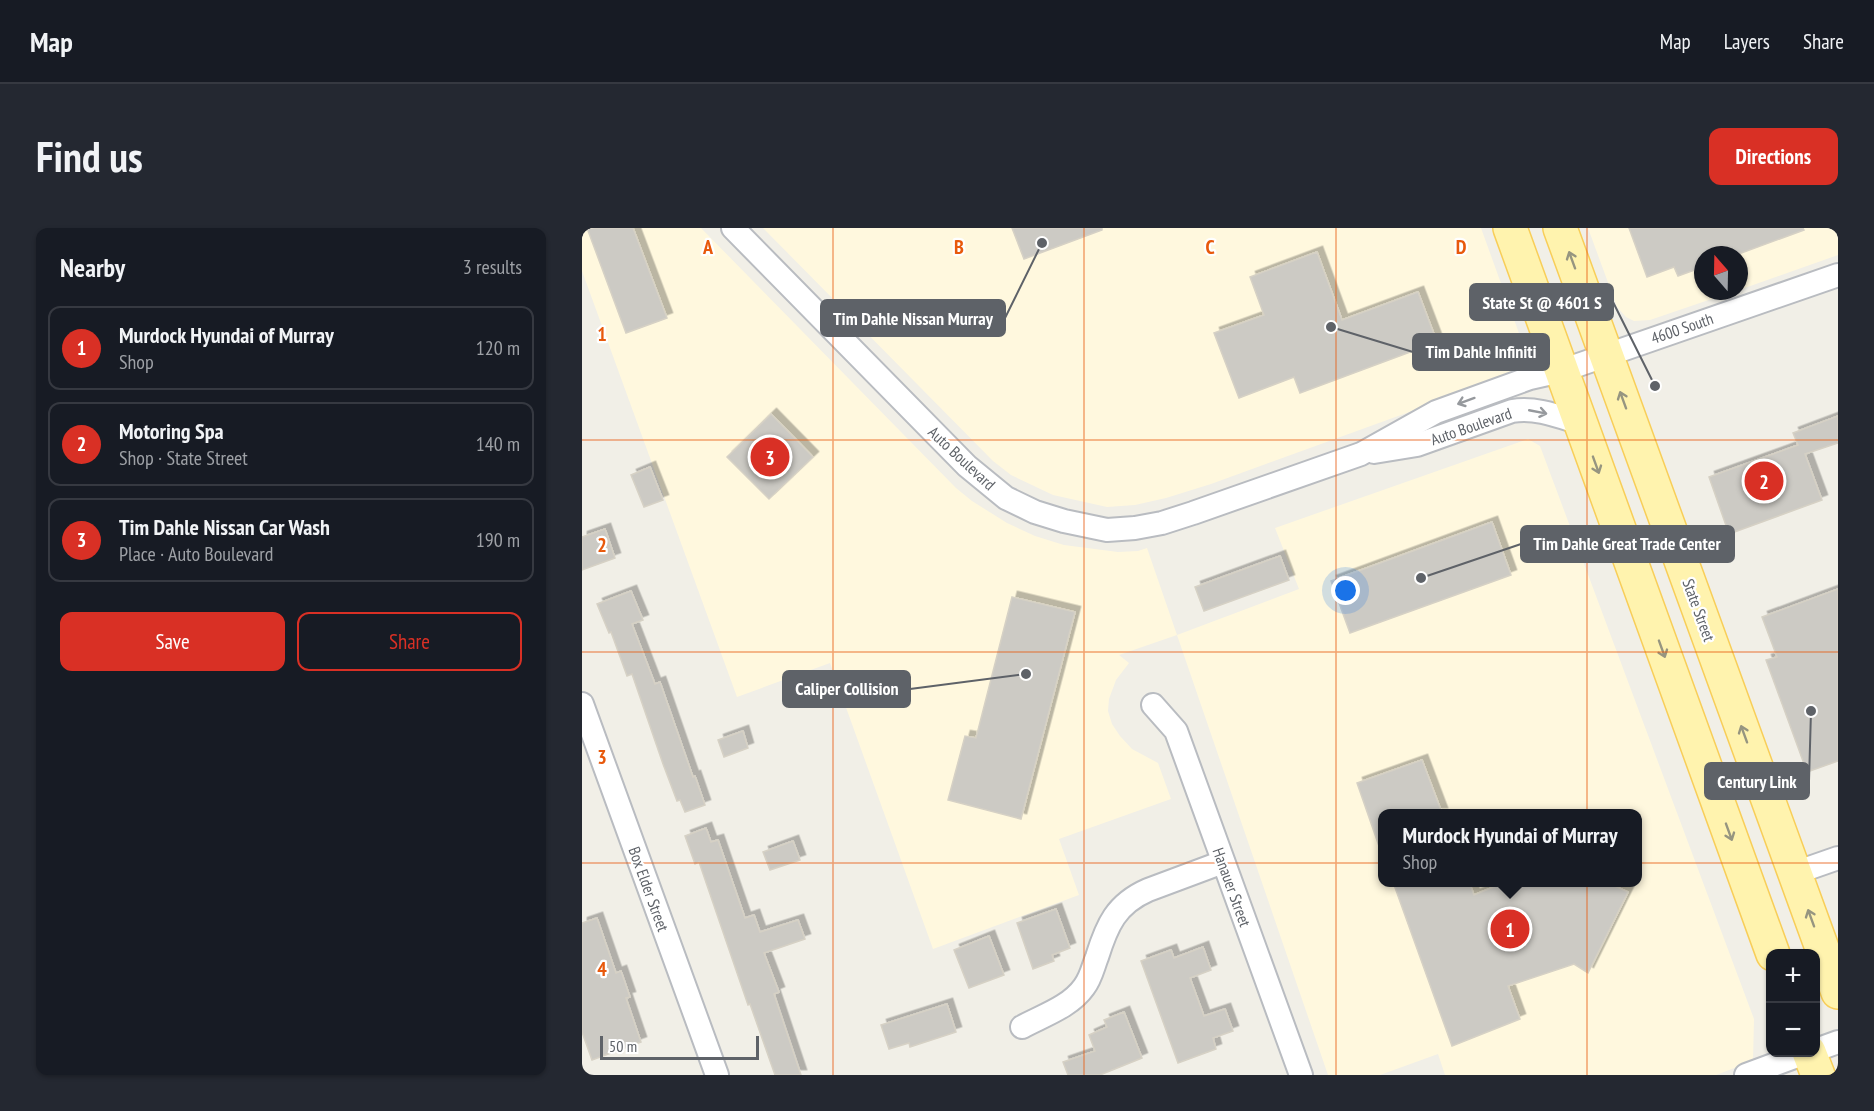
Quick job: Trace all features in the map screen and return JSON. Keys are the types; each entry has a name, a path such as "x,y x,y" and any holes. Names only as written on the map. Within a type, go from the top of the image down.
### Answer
{"main road":[{"path":"1510,228 1771,949"},
{"name":"State Street","path":"1560,228 1838,993"},
{"path":"1811,1057 1818,1075"}],"street":[{"name":"Auto Boulevard","path":"733,228 967,466 1006,498 1035,512 1107,530 1162,523 1193,513 1361,454 1436,412 1530,378 1562,371"},
{"name":"4600 South","path":"1562,371 1838,275"},
{"name":"Auto Boulevard","path":"1361,454 1417,445 1512,411 1524,409 1580,423"},
{"name":"Box Elder Street","path":"582,704 717,1075"},
{"name":"Hanauer Street","path":"1153,705 1176,731 1301,1075"},
{"path":"1795,873 1838,858"},
{"path":"1022,1027 1068,1003 1085,987 1104,935 1115,914 1125,904 1138,894 1223,862"},
{"path":"1820,1048 1838,1042"},
{"path":"1746,1075 1798,1057"}],"shaded area":[{"path":"582,228 701,228 956,488 972,501 1007,523 1035,536 1064,545 1118,552 1147,548 1177,635 1119,655 1129,663 1116,680 1109,699 1108,711 1112,724 1132,749 1158,763 1171,799 1059,839 1079,895 933,949 830,663 737,697 582,271"},
{"path":"763,228 1481,228 1524,347 1524,358 1517,371 1503,378 1211,484 1135,505 1107,507 1053,495 1011,475 993,461"},
{"path":"1588,228 1838,228 1838,255 1748,287 1748,246 1694,246 1694,300 1709,300 1650,320 1634,321 1626,317 1617,307"},
{"path":"1528,439 1540,446 1754,1019 1753,1061 1716,1075 1445,1075 1438,1054 1380,1075 1328,1075 1177,635 1299,589 1275,528"}],"building":[{"path":"587,228 633,228 667,318 626,333"},
{"path":"1012,228 1102,228 1102,230 1024,259"},
{"path":"1629,228 1803,228 1804,230 1748,251 1748,246 1694,246 1694,270 1678,276 1674,267 1647,277"},
{"path":"1317,252 1342,320 1418,292 1437,342 1300,393 1294,377 1239,398 1214,333 1264,315 1250,277"},
{"path":"771,414 813,457 769,499 727,457"},
{"path":"1838,416 1838,443 1805,454 1822,500 1729,534 1709,477 1798,445 1793,433"},
{"path":"650,467 663,500 644,507 631,475"},
{"path":"1492,522 1511,575 1350,633 1331,581"},
{"path":"605,529 615,558 582,570 582,537"},
{"path":"1280,556 1289,580 1204,611 1195,587"},
{"path":"1838,589 1838,761 1807,772 1766,660 1777,657 1762,617"},
{"path":"631,591 643,620 632,624 655,684 660,682 705,805 685,812 680,800 677,801 632,674 627,676 611,632 609,633 597,604"},
{"path":"1012,597 1075,612 1021,819 948,800 965,736 976,738"},
{"path":"743,731 748,748 724,757 718,740"},
{"path":"1422,760 1440,809 1378,809 1378,843 1357,783"},
{"path":"706,828 711,842 718,840 745,918 754,915 760,932 798,920 805,939 764,953 779,992 774,994 801,1075 775,1075 750,1004 748,1005 699,862 695,864 685,836"},
{"path":"793,841 800,860 770,870 763,852"},
{"path":"1395,887 1471,887 1474,895 1494,887 1617,887 1628,892 1588,973 1574,964 1508,986 1520,1019 1452,1046"},
{"path":"1056,909 1070,948 1052,955 1054,961 1033,969 1017,923"},
{"path":"597,918 616,973 621,971 630,997 626,998 641,1042 592,1060 582,1032 582,923"},
{"path":"989,936 1004,975 969,988 954,950"},
{"path":"1203,947 1211,970 1190,978 1204,1016 1225,1009 1233,1031 1213,1038 1216,1049 1178,1063 1141,961 1171,950 1174,958"},
{"path":"947,1004 956,1032 910,1047 909,1043 889,1049 881,1025"},
{"path":"1124,1012 1142,1058 1100,1075 1068,1075 1063,1062 1095,1051 1089,1035 1107,1027 1104,1020"}],"place":[{"name":"Tim Dahle Nissan Murray","path":"1042,243"},
{"name":"Tim Dahle Infiniti","path":"1331,327"},
{"name":"State St @ 4601 S","path":"1655,386"},
{"name":"Tim Dahle Nissan Car Wash","path":"770,457"},
{"name":"Motoring Spa","path":"1764,481"},
{"name":"Tim Dahle Great Trade Center","path":"1421,578"},
{"name":"Caliper Collision","path":"1026,674"},
{"name":"Century Link","path":"1811,711"},
{"name":"Murdock Hyundai of Murray","path":"1510,929"}]}
